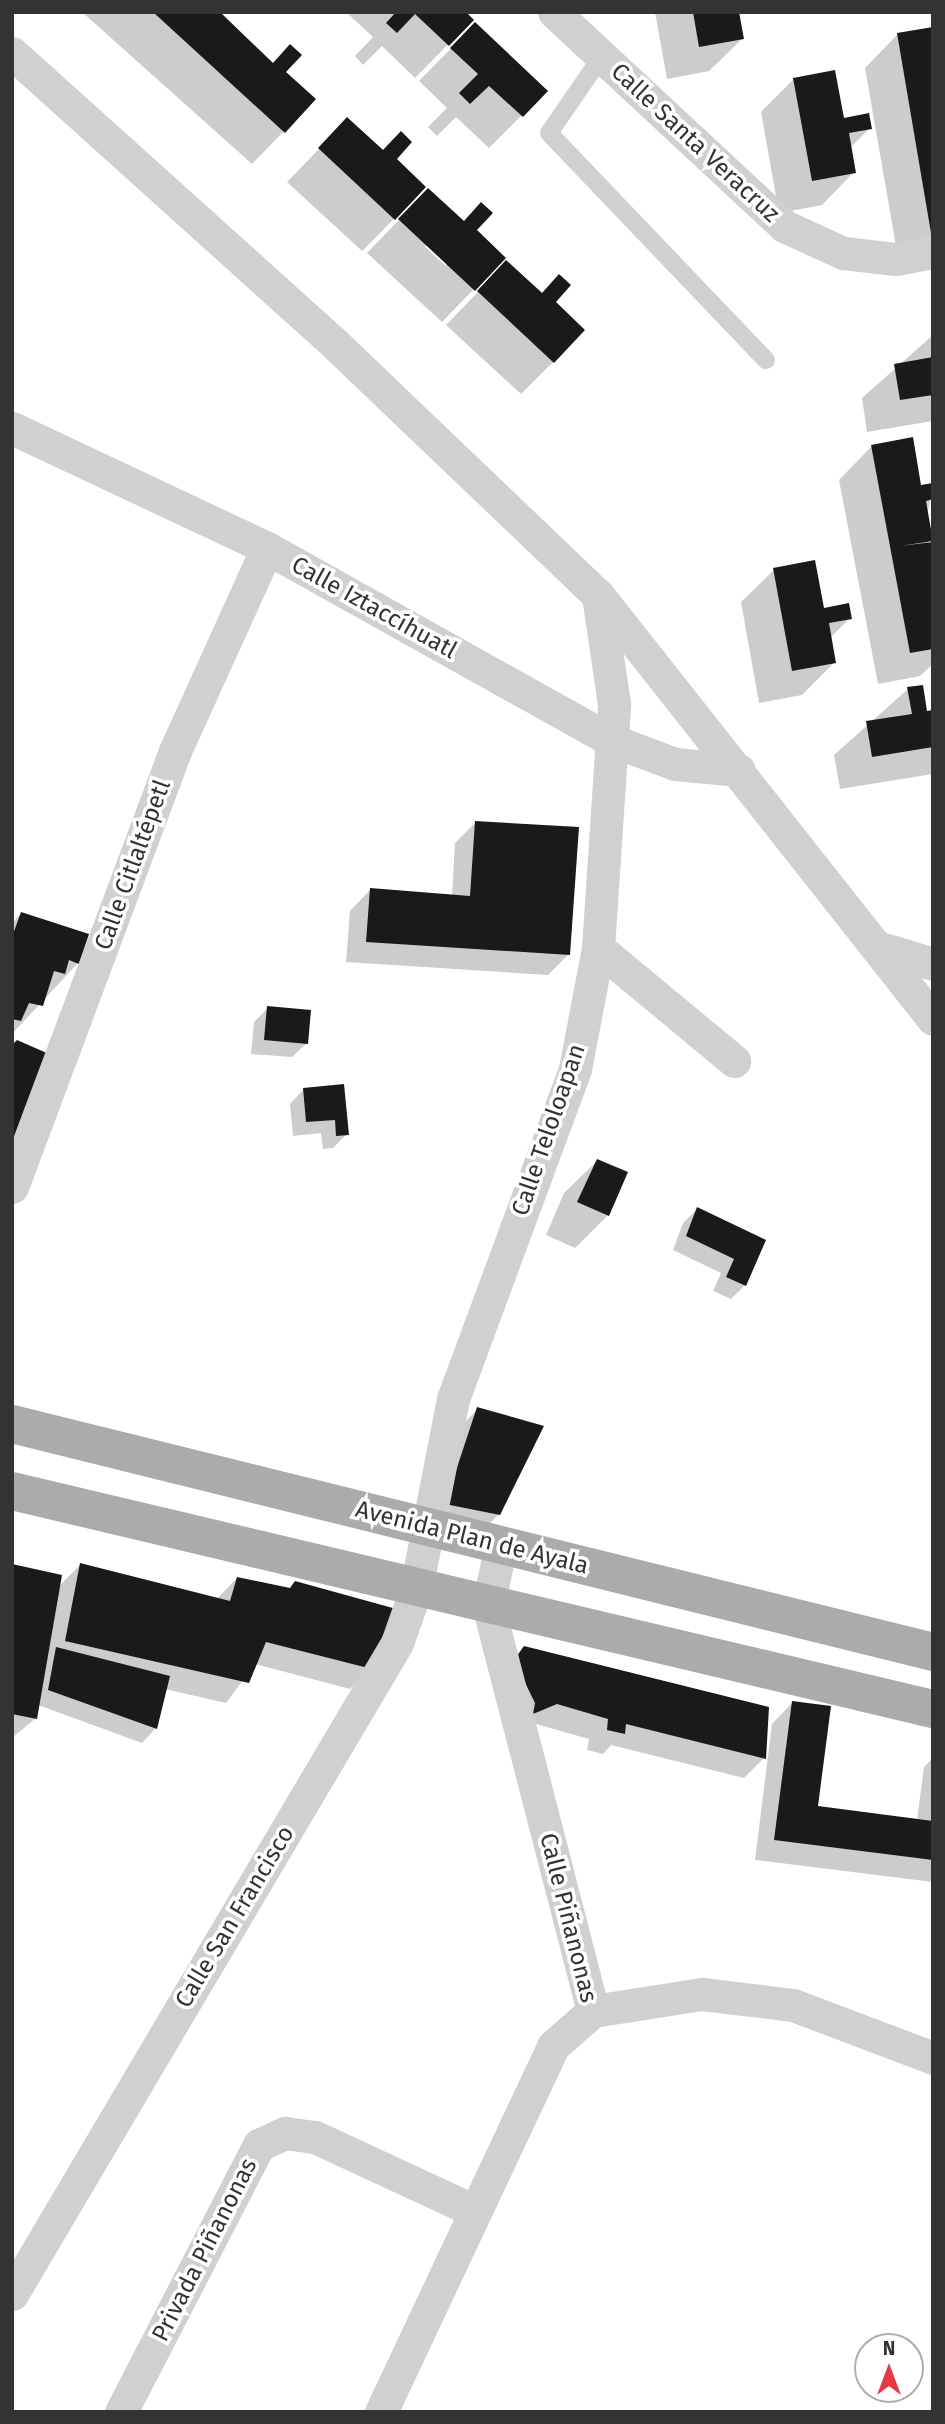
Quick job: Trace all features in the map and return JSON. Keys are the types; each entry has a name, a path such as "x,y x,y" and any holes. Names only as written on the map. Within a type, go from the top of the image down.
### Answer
{"main road":[{"name":"Avenida Plan de Ayala","path":"12,1424 933,1652"},
{"path":"12,1491 416,1589 933,1709"}],"street":[{"name":"Calle Santa Veracruz","path":"554,12 784,226 843,253 896,258 933,252"},
{"path":"12,53 334,343 598,595 739,770 933,1019"},
{"name":"Calle Iztaccíhuatl","path":"12,428 267,548 611,740 675,764 739,770"},
{"name":"Calle Citlaltépetl","path":"12,1187 175,751 267,548"},
{"name":"Calle Teloloapan","path":"428,1528 453,1399 575,1069 598,948 611,740 612,667 598,595"},
{"path":"877,947 933,964"},
{"path":"598,948 734,1061"},
{"name":"Calle San Francisco","path":"12,2294 22,2256 397,1643 416,1589 428,1528"},
{"name":"Calle Piñanonas","path":"381,2412 472,2210 553,2046 593,2011 488,1605 501,1545"},
{"path":"593,2011 702,1994 793,2006 933,2058"},
{"name":"Privada Piñanonas","path":"121,2412 259,2145 285,2133 314,2137 472,2210"}],"lane":[{"path":"601,55 549,132 766,360"}],"building":[{"path":"153,12 220,12 273,63 290,44 302,55 286,72 316,99 285,133"},
{"path":"396,12 466,12 474,20 449,46 415,14 397,33 386,23"},
{"path":"693,12 739,12 744,39 699,47"},
{"path":"475,22 548,91 523,117 489,86 470,104 459,93 478,74 450,48"},
{"path":"933,27 933,233 931,233 897,33"},
{"path":"835,70 844,118 869,113 872,129 849,133 856,173 812,181 793,78"},
{"path":"347,117 383,150 401,131 412,142 397,159 426,187 395,220 318,148"},
{"path":"428,188 464,221 481,202 493,213 477,230 506,258 475,291 398,219"},
{"path":"506,260 542,293 559,274 571,285 556,302 585,330 554,363 477,291"},
{"path":"933,357 933,395 900,400 894,364"},
{"path":"913,437 921,485 933,483 933,499 926,501 933,541 900,546 933,542 933,649 910,653 871,445"},
{"path":"815,560 824,608 849,603 852,619 829,623 836,663 792,671 773,568"},
{"path":"923,685 927,711 933,710 933,747 872,757 866,721 912,714 907,687"},
{"path":"475,821 579,827 570,955 366,942 370,888 470,896"},
{"path":"21,912 89,934 79,964 69,960 65,974 54,971 43,1006 29,1003 21,1021 12,1019 12,937"},
{"path":"267,1006 311,1010 308,1044 264,1040"},
{"path":"17,1040 49,1054 12,1148 12,1045"},
{"path":"344,1084 349,1135 336,1136 335,1120 306,1122 303,1088"},
{"path":"597,1159 628,1172 609,1216 577,1202"},
{"path":"697,1207 766,1240 746,1286 726,1277 734,1259 686,1236"},
{"path":"477,1407 544,1426 500,1515 445,1504"},
{"path":"80,1563 230,1601 237,1577 290,1588 295,1581 400,1610 372,1669 266,1642 249,1683 65,1641"},
{"path":"12,1564 62,1575 37,1719 12,1714"},
{"path":"524,1646 769,1707 766,1759 626,1724 625,1734 607,1730 608,1719 557,1704 533,1714 535,1703 514,1660"},
{"path":"56,1647 170,1676 157,1729 48,1690"},
{"path":"792,1701 831,1706 818,1806 933,1821 933,1860 774,1840"}]}
